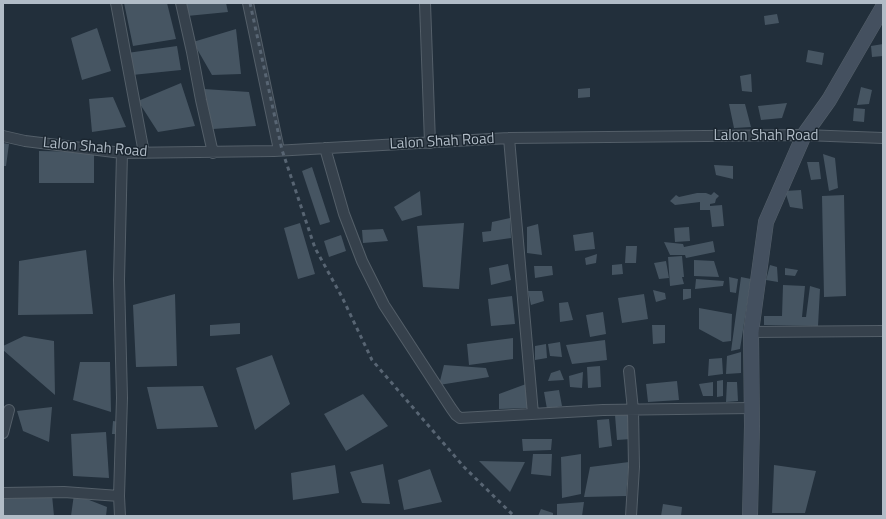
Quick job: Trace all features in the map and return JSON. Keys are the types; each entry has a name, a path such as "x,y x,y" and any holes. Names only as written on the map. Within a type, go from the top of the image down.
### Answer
{"street":[{"path":"116,3 144,153"},
{"path":"180,3 213,153"},
{"path":"248,3 279,150"},
{"path":"426,3 430,144"},
{"path":"750,516 752,426 751,332 766,222 804,135 829,100 883,7"},
{"name":"Lalon Shah Road","path":"3,136 25,141 122,153 213,153 430,144 509,138 804,135 883,138"},
{"path":"509,138 533,414"},
{"path":"325,148 344,214 362,261 384,305 456,415 460,418 603,410 751,408"},
{"path":"120,516 119,496 122,398 119,280 122,153"},
{"path":"751,332 883,331"},
{"path":"629,371 633,410 634,467 631,516"},
{"path":"3,433 9,410"},
{"path":"3,493 64,492 119,496"}],"building":[{"path":"124,3 167,3 176,39 133,46"},
{"path":"187,3 226,3 228,12 187,16"},
{"path":"777,14 779,23 765,25 764,16"},
{"path":"97,28 111,71 82,80 71,38"},
{"path":"236,29 241,74 212,75 193,42"},
{"path":"883,44 883,56 872,57 871,46"},
{"path":"177,46 181,70 132,75 127,53"},
{"path":"808,50 824,53 822,65 806,62"},
{"path":"751,74 752,92 742,91 740,76"},
{"path":"181,83 195,126 158,132 138,101"},
{"path":"861,87 872,90 869,104 857,105"},
{"path":"590,88 590,97 578,98 578,89"},
{"path":"204,89 249,92 256,126 213,129"},
{"path":"113,97 126,127 92,132 89,99"},
{"path":"787,103 782,118 761,120 758,106"},
{"path":"729,104 745,104 751,127 734,128"},
{"path":"854,108 865,109 864,122 853,121"},
{"path":"3,143 9,144 6,166 3,166"},
{"path":"39,151 94,152 94,183 39,183"},
{"path":"823,154 835,158 838,188 829,191"},
{"path":"807,162 819,162 821,179 811,180"},
{"path":"714,165 733,166 733,179 716,175"},
{"path":"312,167 330,222 320,225 302,171"},
{"path":"801,190 803,209 790,207 785,191"},
{"path":"420,191 422,215 402,221 394,207"},
{"path":"714,192 719,196 715,203 710,204 710,206 722,205 724,226 712,227 710,210 700,210 700,202 675,205 670,201 676,195 679,197 697,193 706,193 711,195"},
{"path":"844,195 846,296 824,297 822,196"},
{"path":"510,218 511,238 483,242 482,232 491,231 492,222"},
{"path":"300,223 315,274 298,279 284,228"},
{"path":"464,223 459,289 423,287 417,226"},
{"path":"538,224 542,255 527,253 527,227"},
{"path":"689,227 690,241 675,242 674,228"},
{"path":"383,229 388,241 363,243 362,230"},
{"path":"593,232 595,249 575,251 573,235"},
{"path":"341,235 346,251 329,257 324,241"},
{"path":"713,241 715,252 686,258 685,255 670,255 664,242 683,244 684,247"},
{"path":"626,246 637,246 636,263 625,263"},
{"path":"86,250 93,314 18,315 19,261"},
{"path":"597,254 596,263 586,265 585,258"},
{"path":"682,256 684,277 682,277 684,284 670,286 668,257"},
{"path":"694,260 714,261 719,277 694,276"},
{"path":"666,261 669,278 659,279 654,263"},
{"path":"508,264 511,280 491,285 489,268"},
{"path":"622,264 623,274 612,275 612,265"},
{"path":"770,265 777,267 778,282 766,280"},
{"path":"534,266 552,266 553,275 535,278"},
{"path":"785,268 798,270 795,276 785,275"},
{"path":"729,277 738,279 736,293 730,292"},
{"path":"741,277 751,279 740,349 731,351"},
{"path":"696,279 724,281 723,286 695,289"},
{"path":"783,285 805,286 802,317 806,317 810,286 820,289 818,326 764,325 764,316 782,316"},
{"path":"683,289 691,289 691,298 683,300"},
{"path":"653,290 665,293 666,299 656,302"},
{"path":"528,291 542,291 544,301 531,305"},
{"path":"175,294 177,366 136,367 133,305"},
{"path":"644,294 648,319 622,323 618,298"},
{"path":"512,296 515,324 491,326 488,299"},
{"path":"568,302 573,320 560,322 559,303"},
{"path":"699,308 732,314 731,341 723,342 699,329"},
{"path":"603,312 606,334 590,337 586,315"},
{"path":"240,323 240,334 210,336 210,325"},
{"path":"652,325 665,325 665,343 653,344"},
{"path":"24,336 54,341 55,395 3,350 3,346"},
{"path":"513,338 513,359 469,365 467,344"},
{"path":"605,340 607,360 572,364 566,345"},
{"path":"560,342 562,357 550,356 548,344"},
{"path":"546,344 547,358 535,360 535,346"},
{"path":"741,352 741,373 726,374 727,356"},
{"path":"272,355 290,404 255,430 236,368"},
{"path":"722,358 723,374 708,376 709,359"},
{"path":"80,362 110,362 111,412 73,400"},
{"path":"444,365 486,368 489,377 439,385"},
{"path":"600,366 601,387 588,388 587,367"},
{"path":"560,370 564,380 548,381 551,373"},
{"path":"583,372 582,388 570,387 569,376"},
{"path":"723,380 723,396 717,397 717,381"},
{"path":"677,381 679,400 648,402 646,384"},
{"path":"713,382 713,396 703,396 699,384"},
{"path":"727,382 737,382 738,401 726,402"},
{"path":"526,384 528,408 499,409 499,394"},
{"path":"203,386 218,427 157,429 147,387"},
{"path":"559,390 562,406 547,409 544,392"},
{"path":"363,394 388,426 346,451 324,414"},
{"path":"52,407 49,442 23,431 17,411"},
{"path":"630,413 631,439 617,440 615,415"},
{"path":"609,419 612,446 599,448 597,420"},
{"path":"113,421 120,422 119,434 112,434"},
{"path":"106,432 109,478 73,476 71,434"},
{"path":"522,439 552,439 551,450 523,451"},
{"path":"533,454 552,454 551,476 531,474"},
{"path":"581,454 581,494 562,498 561,457"},
{"path":"479,461 525,462 510,492"},
{"path":"629,462 626,496 584,497 590,467"},
{"path":"383,464 390,504 362,503 350,472"},
{"path":"335,465 339,493 293,500 291,473"},
{"path":"774,465 816,471 805,513 772,513"},
{"path":"430,469 442,502 404,510 398,480"},
{"path":"3,494 52,495 54,516 3,516"},
{"path":"74,494 107,507 106,516 71,516"},
{"path":"584,502 582,516 557,516 557,504"},
{"path":"663,504 682,507 681,516 661,516"},
{"path":"541,509 553,513 553,516 538,516"}],"railway":[{"path":"250,3 282,150 315,248 342,297 372,360 464,467 514,516"}]}
